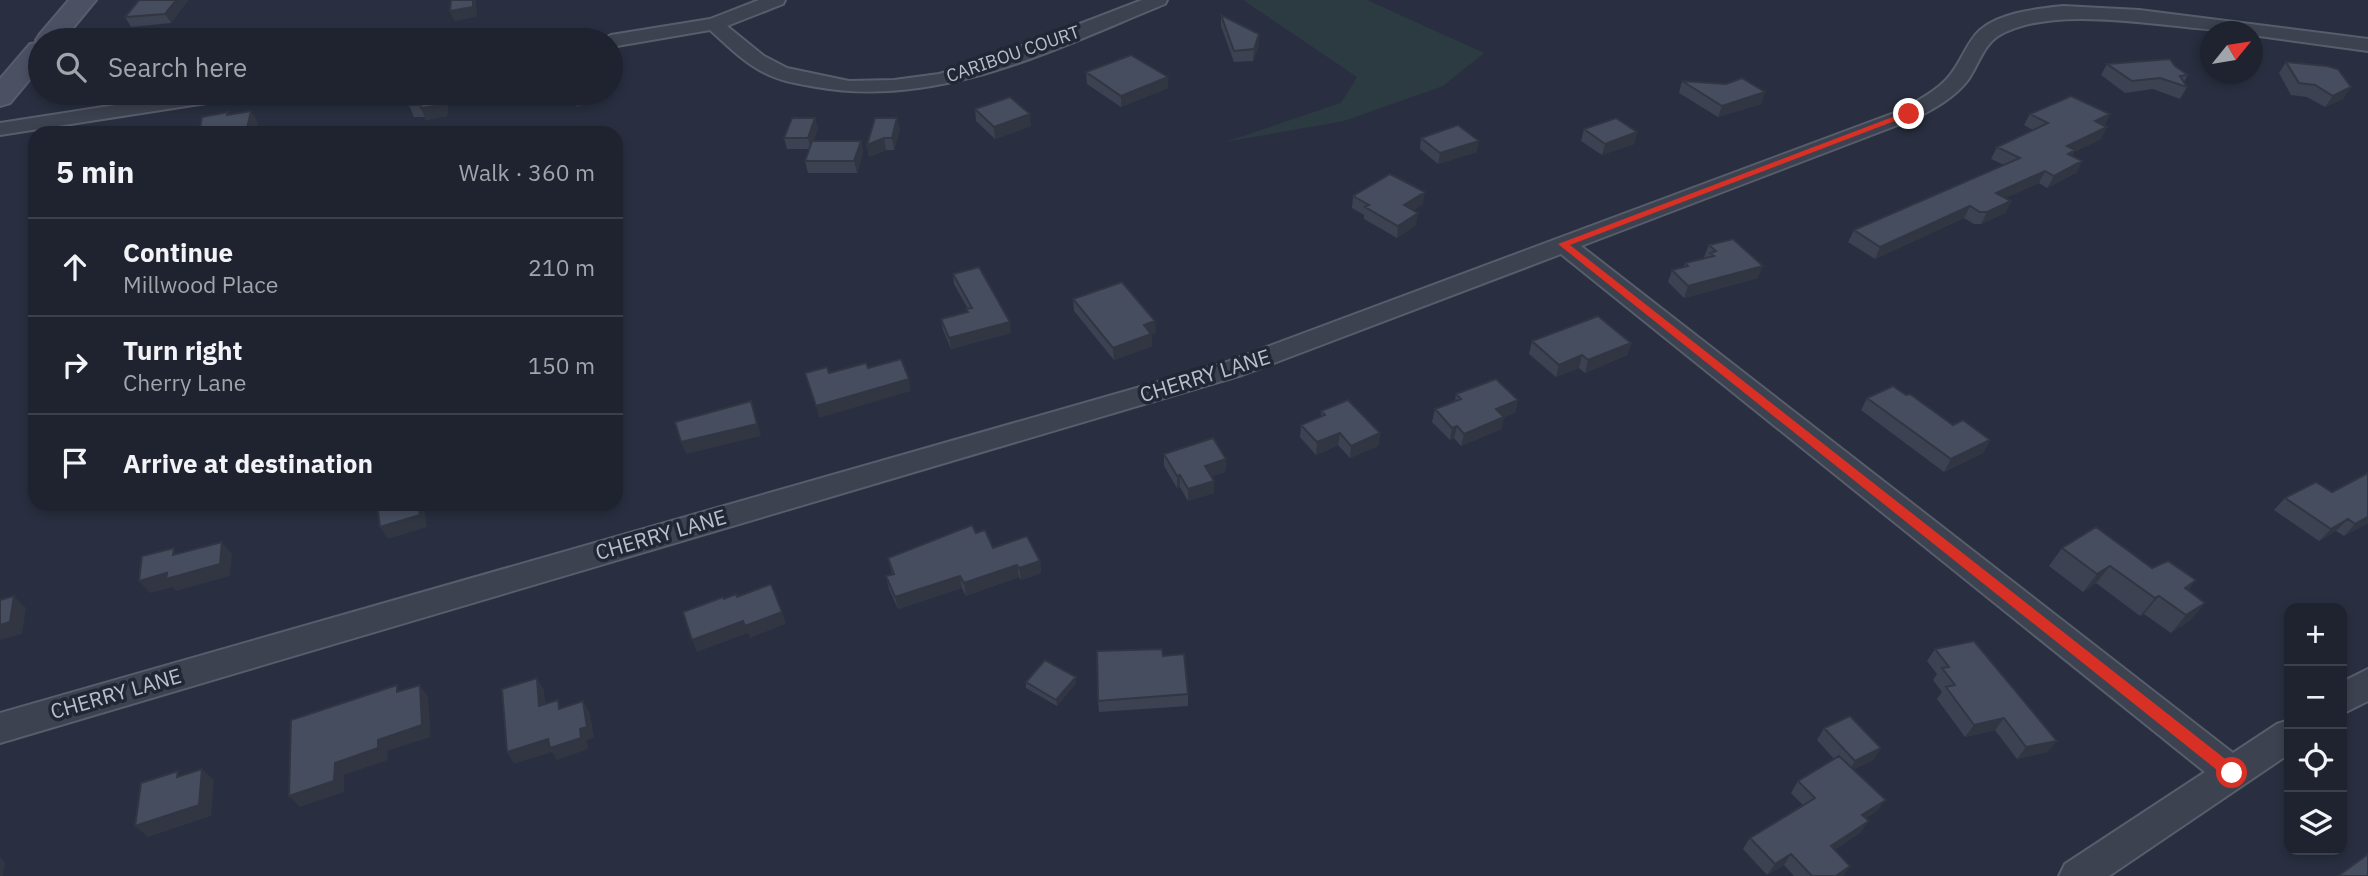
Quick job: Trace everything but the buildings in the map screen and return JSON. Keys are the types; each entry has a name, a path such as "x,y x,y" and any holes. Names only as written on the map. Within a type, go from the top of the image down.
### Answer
{"main road":[{"path":"59,28 83,0"},
{"path":"0,96 28,64"}],"street":[{"path":"623,39 714,24 776,0"},
{"name":"CARIBOU COURT","path":"714,24 775,71 850,88 886,88 920,84 1000,62 1158,0"},
{"path":"2078,0 2112,11"},
{"name":"CHERRY LANE","path":"0,728 1233,369 1909,114 1942,96 1971,60 1978,41 1994,29 2048,10 2112,11 2187,22 2274,30 2368,45"},
{"path":"0,129 155,105"},
{"path":"1563,244 2232,773"},
{"path":"2347,698 2368,683"},
{"path":"2078,876 2284,738"}],"shaded area":[{"path":"1243,0 1367,0 1484,53 1443,86 1344,121 1225,142 1341,103 1357,77"}],"route":[{"path":"1909,114 1563,244 2232,773"}]}
